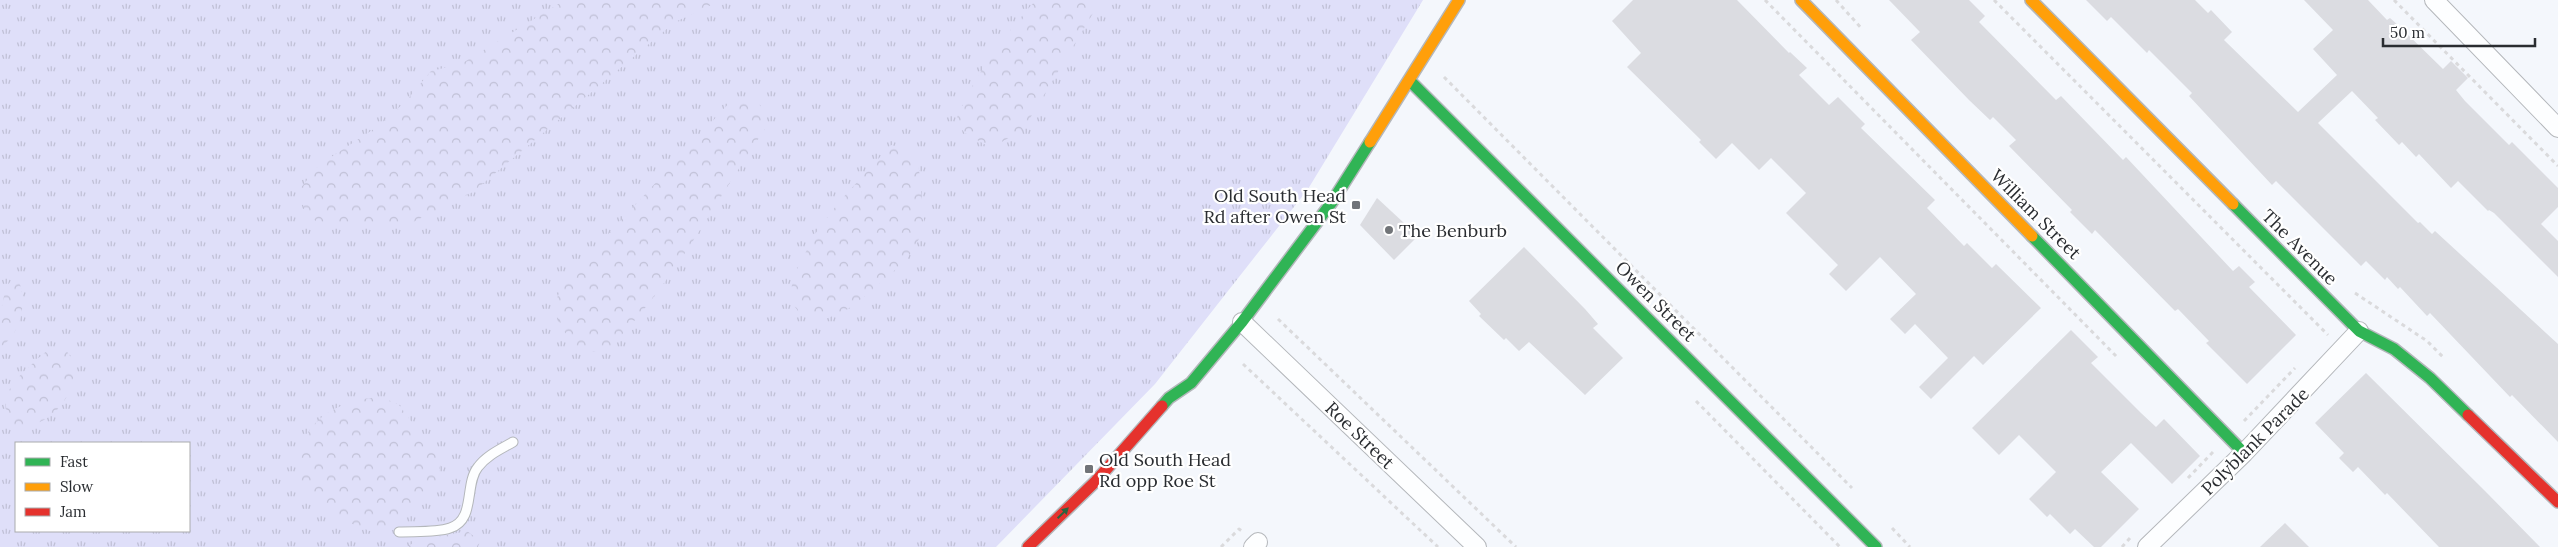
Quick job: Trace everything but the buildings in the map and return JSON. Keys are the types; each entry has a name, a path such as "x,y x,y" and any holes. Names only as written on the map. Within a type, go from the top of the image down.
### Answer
{"street":[{"path":"1028,547 1096,482 1168,398 1191,383 1242,322 1332,202 1410,81 1459,0"},
{"name":"William Street","path":"1801,0 2229,436 2244,454"},
{"name":"The Avenue","path":"2031,0 2359,332 2394,349 2430,378 2558,502"},
{"path":"2434,0 2558,128"},
{"name":"Owen Street","path":"1410,81 1876,547"},
{"name":"Roe Street","path":"1242,322 1477,547"},
{"name":"Polyblank Parade","path":"2147,547 2244,454 2359,332"},
{"path":"1185,400 1191,383"}],"lane":[{"path":"399,532 450,528 458,524 465,514 472,479 477,468 488,457 513,442"}],"path":[{"path":"1764,0 2121,361"},
{"path":"1994,0 2328,335"},
{"path":"2394,0 2558,166"},
{"path":"1444,77 1855,491"},
{"path":"2355,292 2427,341 2448,362"},
{"path":"1278,319 1516,547"},
{"path":"1244,364 1438,547"},
{"path":"2205,446 2212,453"},
{"path":"1890,526 1910,547"}],"green space":[{"path":"0,0 1423,0 1308,189 1155,384 996,547 0,547"},
{"path":"565,0 722,0 675,22 473,192 411,223 323,227 305,212 299,190 319,165 380,125 406,101 431,71 461,64"},
{"path":"1036,0 1101,0 1023,130 991,148 965,133 955,122 980,72 1012,28"},
{"path":"732,100 757,101 765,113 765,129 671,274 651,301 605,352 581,352 563,330 553,308 561,288"},
{"path":"891,145 907,149 918,160 925,229 907,259 874,289 848,309 819,322 801,315 790,300 793,277 815,234 839,202"},
{"path":"12,280 19,282 22,290 22,308 13,335 0,347 3,301 8,285"},
{"path":"58,346 69,354 73,366 73,381 67,396 58,409 45,420 29,425 10,424 6,406 12,385 43,354"},
{"path":"382,397 399,405 441,462 437,485 396,527 378,534 347,522 327,510 310,496 303,487 300,476 299,457 302,443 309,431 328,412 354,401"},
{"path":"467,531 480,541 478,547 407,547 422,537 443,536"}],"traffic: fast":[{"path":"1410,81 1876,547"},
{"path":"1162,406 1169,398 1191,383 1242,322 1332,202 1370,142"},
{"path":"2233,204 2359,331 2394,349 2430,378 2468,415"},
{"path":"2032,236 2244,453"}],"traffic: slow":[{"path":"1370,142 1459,0"},
{"path":"1801,0 2032,236"},
{"path":"2031,0 2233,204"}],"traffic: jam":[{"path":"1028,547 1096,481 1162,406"},
{"path":"2468,415 2558,502"}],"place":[{"name":"Old South Head Rd after Owen St","path":"1356,205"},
{"name":"The Benburb","path":"1389,230"},
{"name":"Old South Head Rd opp Roe St","path":"1089,469"}]}
